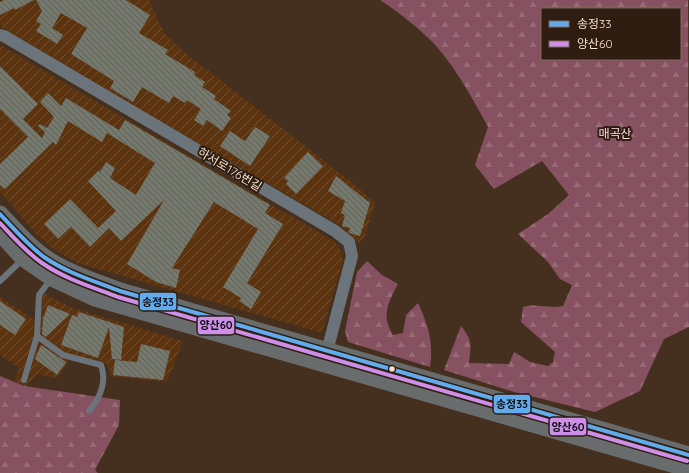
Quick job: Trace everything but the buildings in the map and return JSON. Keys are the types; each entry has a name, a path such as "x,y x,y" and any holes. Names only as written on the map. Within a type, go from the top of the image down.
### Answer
{"main road":[{"path":"0,214 24,240 51,262 83,277 120,291 325,358 689,469"},
{"path":"0,233 23,258 52,278 95,298 689,455"}],"street":[{"name":"하서로176번길","path":"0,35 335,231 349,242 352,256 325,358"}],"lane":[{"path":"0,281 23,258"},
{"path":"24,380 37,336 39,295 52,278"},
{"path":"37,336 63,355 101,365 103,372 102,387 97,402 89,411"}],"shaded area":[{"path":"0,0 149,0 164,33 190,57 354,184 375,203 365,236 359,243 338,224 154,118 0,26"},
{"path":"0,45 335,242 340,250 343,260 322,333 77,263 51,247 36,234 0,192"},
{"path":"45,294 73,308 183,341 167,382 110,376 108,365 101,361 71,355 62,373 55,378 38,374 24,386 14,381 19,368 0,355 0,297 34,320 33,338 40,338 41,297"}],"green space":[{"name":"매곡산","path":"380,0 688,0 689,327 664,339 640,391 595,412 514,392 444,370 461,326 468,335 470,343 469,363 509,364 514,352 530,362 548,366 553,362 555,352 521,322 523,307 563,306 572,285 560,279 548,262 518,234 548,214 569,195 542,161 494,189 475,165 488,127 471,95 451,65 437,47 402,15"},
{"path":"367,261 382,275 398,284 387,309 387,321 393,335 403,333 406,315 418,303 425,319 431,342 430,367 348,342 345,331 357,272"},
{"path":"0,376 24,386 120,400 119,425 95,470 98,473 0,473"}],"transit line":[{"name":"송정33","path":"0,214 27,242 53,263 71,272 120,291 689,455"},
{"name":"양산60","path":"0,223 31,254 51,269 118,297 687,461"}]}
